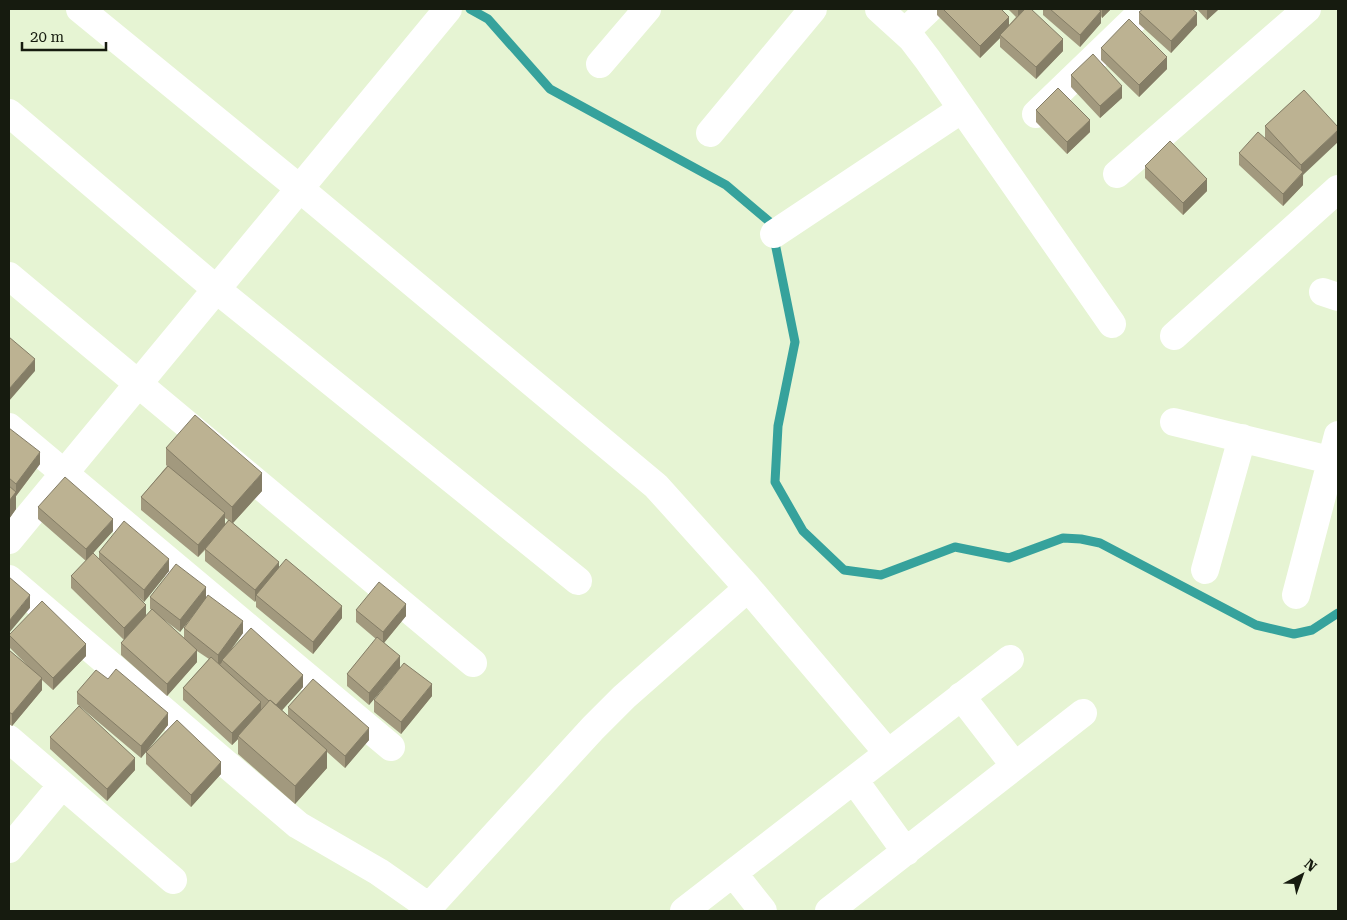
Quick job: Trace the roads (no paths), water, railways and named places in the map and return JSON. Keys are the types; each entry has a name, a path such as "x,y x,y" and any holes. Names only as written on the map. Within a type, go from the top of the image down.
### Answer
{"street":[{"path":"80,9 299,188 656,486 748,588 888,753"},
{"path":"9,540 448,9"},
{"path":"600,64 647,9"},
{"path":"710,133 813,9"},
{"path":"879,9 905,32 922,53 1112,324"},
{"path":"905,32 930,9"},
{"path":"1036,114 1144,9"},
{"path":"1117,174 1307,9"},
{"path":"774,234 962,109"},
{"path":"9,114 216,289 578,581"},
{"path":"1174,336 1338,189"},
{"path":"9,276 473,663"},
{"path":"1174,422 1242,438 1336,452 1296,594"},
{"path":"9,427 391,747"},
{"path":"1205,570 1242,438"},
{"path":"9,580 298,825 379,872 429,906 593,728 624,697 748,588"},
{"path":"684,911 1010,659"},
{"path":"961,696 1015,766"},
{"path":"830,911 1083,713"},
{"path":"9,739 174,880"},
{"path":"854,780 906,852"},
{"path":"9,849 62,785"},
{"path":"733,873 763,911"}],"waterway":[{"path":"470,9 488,19 550,89 726,185 771,223 795,342 778,426 775,482 803,531 844,570 881,575 955,547 1009,558 1063,538 1081,539 1100,543 1256,625 1294,634 1312,630 1338,613"}]}
